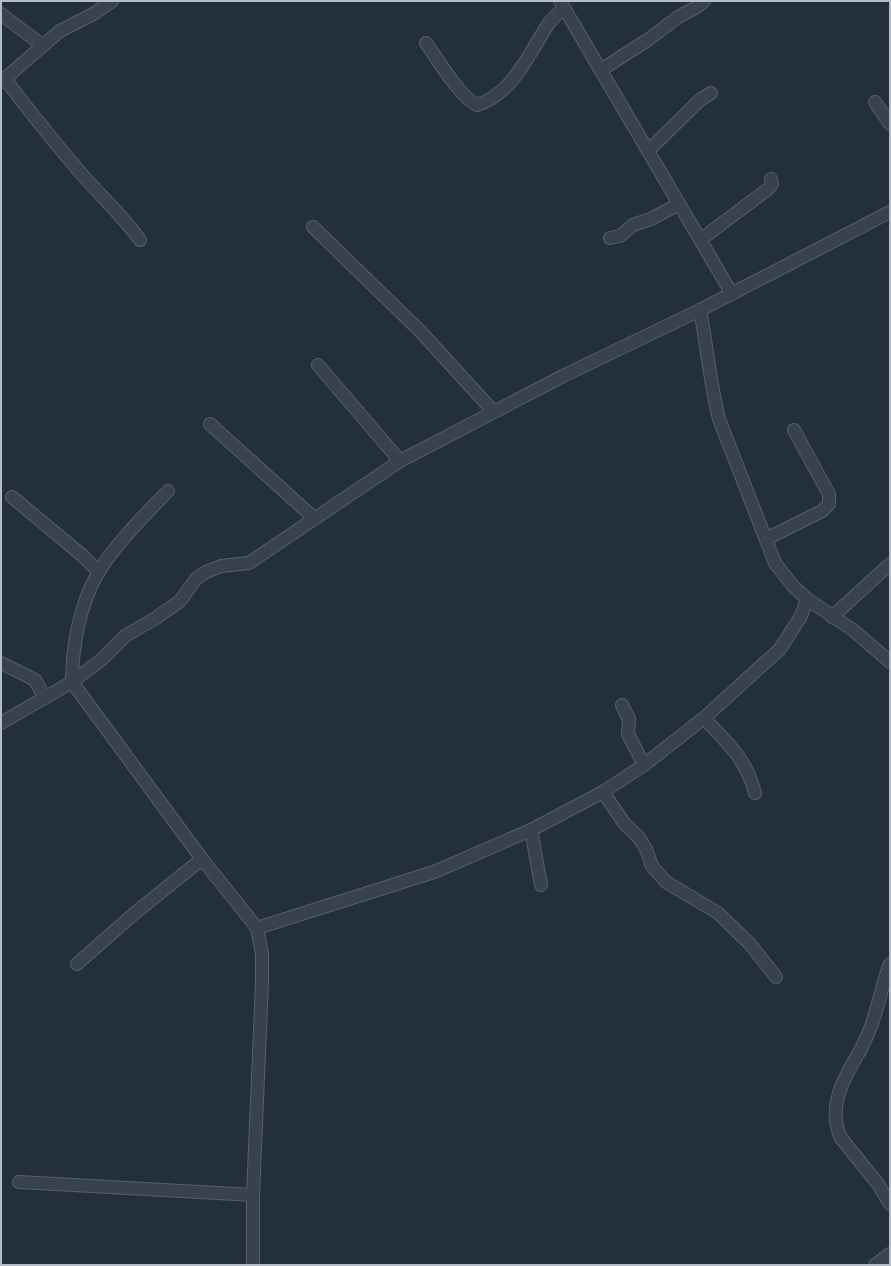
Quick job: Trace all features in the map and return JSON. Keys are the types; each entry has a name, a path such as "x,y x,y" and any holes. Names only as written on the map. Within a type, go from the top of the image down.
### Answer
{"street":[{"path":"112,1 95,13 60,30 3,80 107,203 129,224 140,240"},
{"path":"601,70 704,1"},
{"path":"426,43 448,74 471,102 477,105 487,102 516,77 562,4 732,294"},
{"path":"1,14 42,45"},
{"path":"648,151 700,100 711,93"},
{"path":"875,102 890,124"},
{"path":"700,240 768,189 772,184 771,179"},
{"path":"610,238 620,236 633,225 651,219 679,204"},
{"path":"1,722 72,682 100,660 125,636 180,601 196,579 206,572 221,566 249,563 400,461 493,411 732,294 890,212"},
{"path":"313,227 421,332 493,411"},
{"path":"700,310 719,419 775,562 793,586 807,599 852,630 890,662"},
{"path":"318,365 400,461"},
{"path":"210,424 314,518"},
{"path":"766,539 822,511 829,504 829,494 794,430"},
{"path":"168,491 135,525 99,572 88,594 76,640 72,661 72,682 202,859 257,928 262,954 262,983 253,1195 253,1265"},
{"path":"12,497 83,556 99,572"},
{"path":"832,617 890,564"},
{"path":"257,928 434,872 531,830 603,792 644,765 704,718 780,649 801,616 807,599"},
{"path":"1,663 16,669 35,680 45,698"},
{"path":"622,705 629,719 628,734 644,765"},
{"path":"704,718 739,757 750,775 755,793"},
{"path":"603,792 624,823 640,839 646,849 652,866 666,882 718,913 750,944 776,977"},
{"path":"531,830 541,885"},
{"path":"77,964 135,913 202,859"},
{"path":"890,964 874,1018 862,1047 845,1076 839,1090 837,1103 838,1131 841,1138 878,1184 890,1204"},
{"path":"19,1182 253,1195"},
{"path":"875,1265 890,1254"}]}
